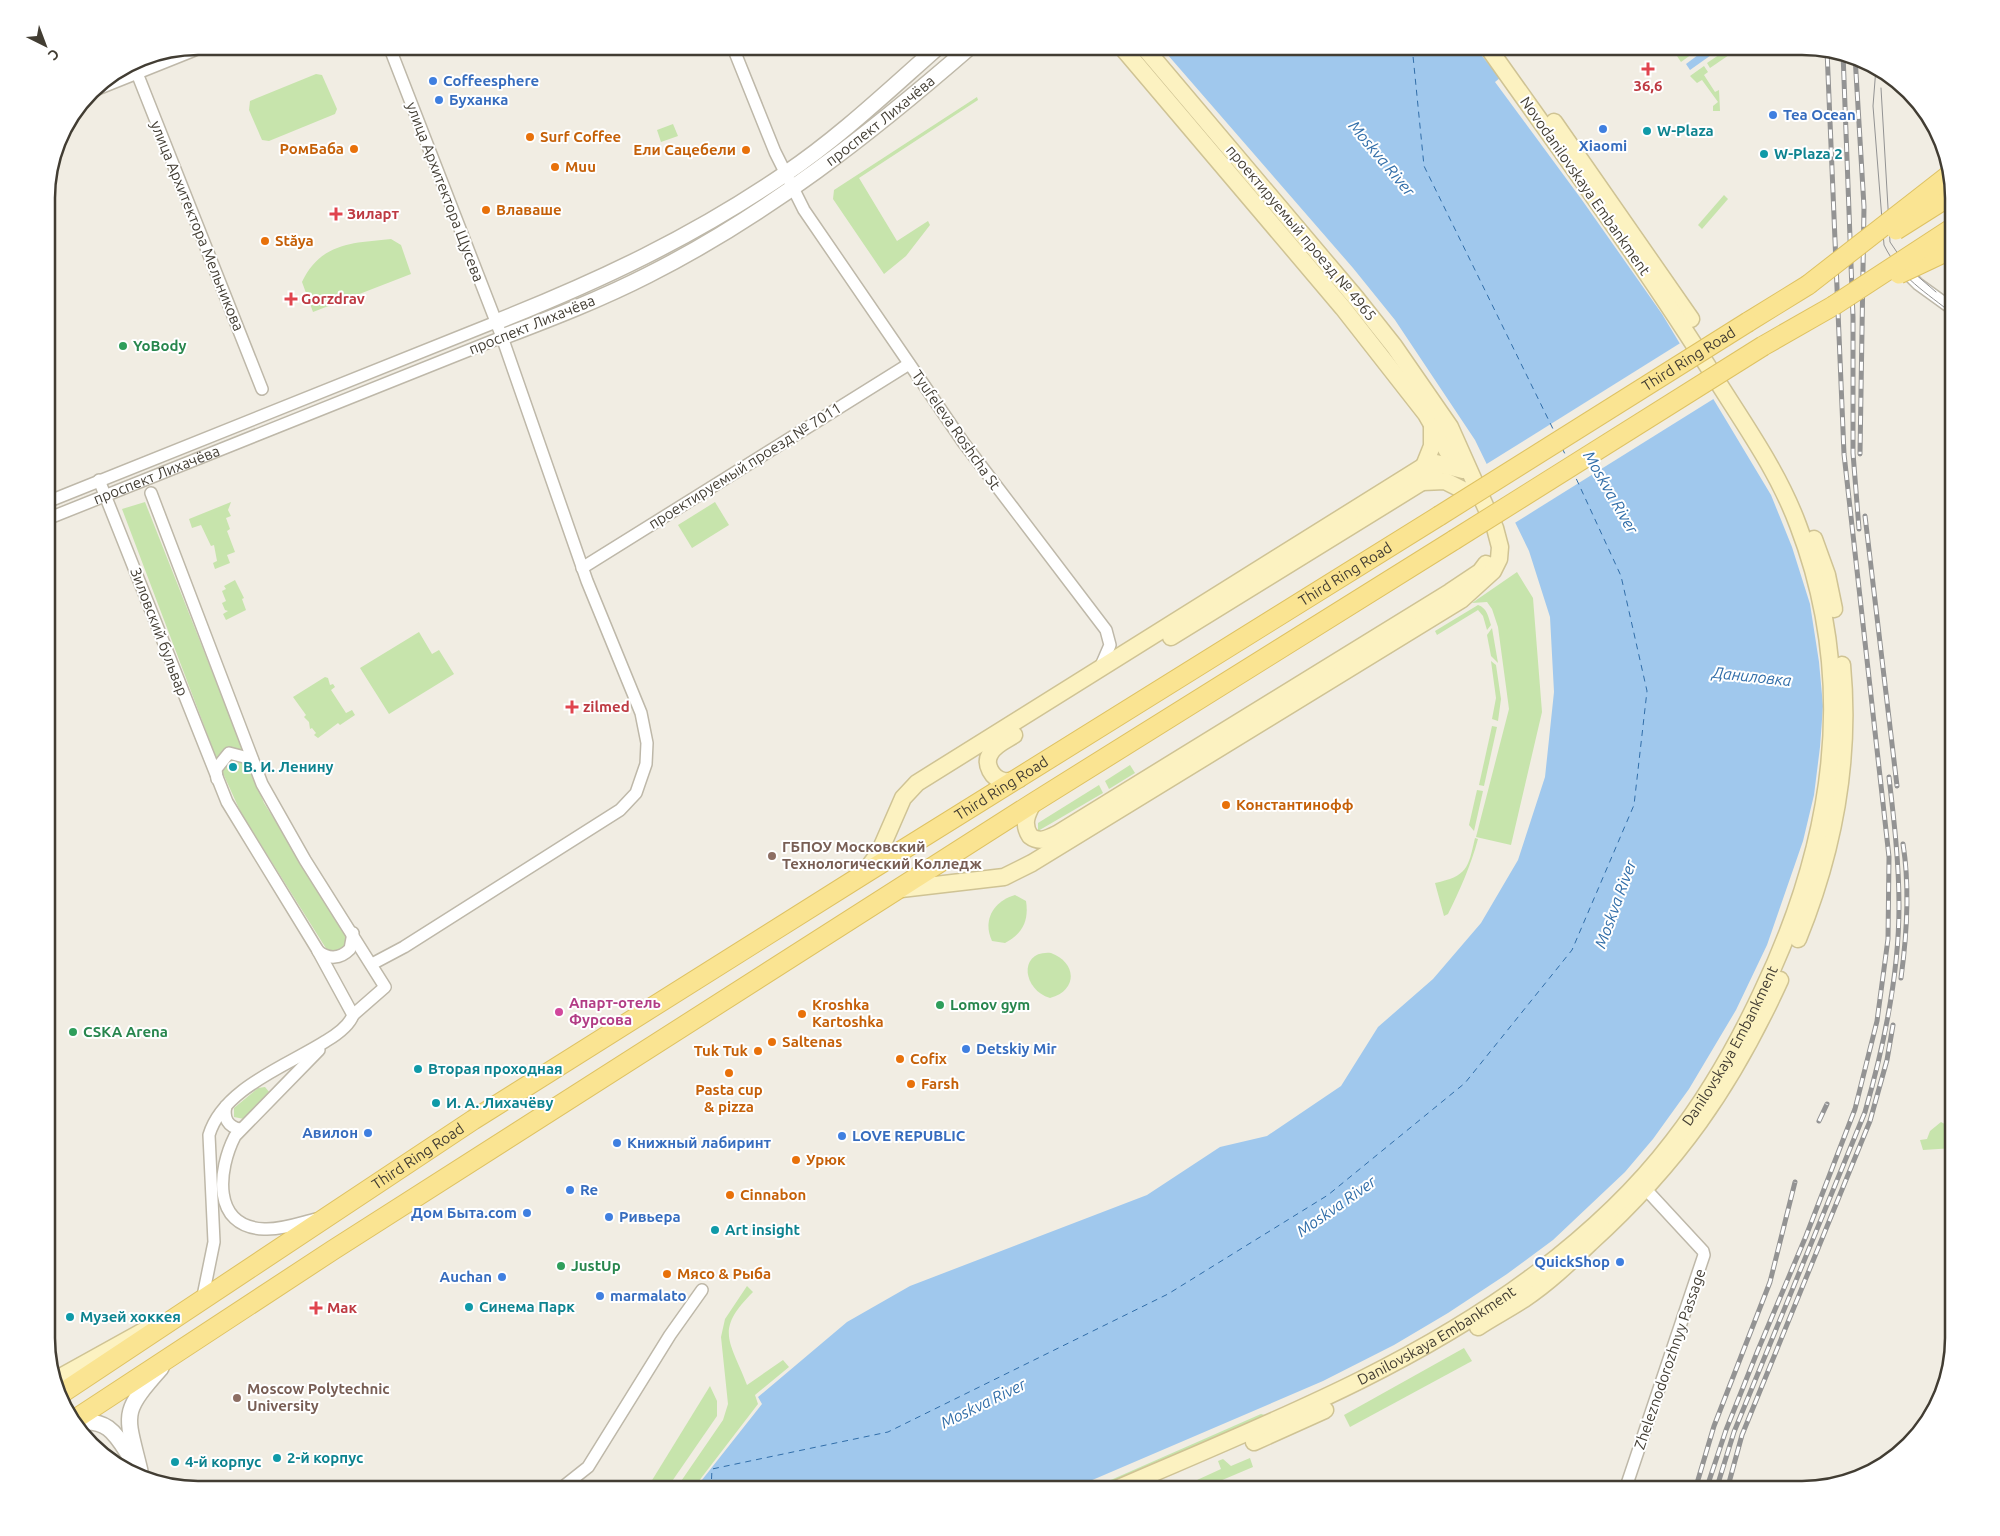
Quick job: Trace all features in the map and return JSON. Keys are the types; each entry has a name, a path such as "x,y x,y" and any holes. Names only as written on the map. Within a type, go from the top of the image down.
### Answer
{"main road":[{"name":"проектируемый проезд № 4965","path":"1129,55 1289,243 1431,421 1447,447"},
{"name":"проектируемый проезд № 4965","path":"901,889 1012,874 1052,852 1461,600 1493,571 1499,559 1500,547 1495,528 1450,427 1410,367 1361,304 1151,55"},
{"name":"Novodanilovskaya Embankment","path":"1494,55 1686,322"},
{"name":"Novodanilovskaya Embankment","path":"1507,55 1686,322"},
{"path":"1808,285 1944,179"},
{"name":"Third Ring Road","path":"65,1391 182,1316 481,1115 1945,199"},
{"name":"Third Ring Road","path":"79,1418 333,1250 1033,803 1763,346 1833,306 1945,233"},
{"path":"1833,306 1945,252"},
{"name":"Danilovskaya Embankment","path":"1162,1481 1290,1427 1445,1347 1524,1299 1550,1280 1642,1185 1681,1149 1725,1086 1756,1034 1791,957 1814,899 1833,829 1844,750 1844,689 1837,624 1826,575 1815,542 1806,517 1780,462 1686,322"},
{"path":"1019,779 1005,782 994,776 987,761 996,746 1423,474 1432,446 1431,421"},
{"path":"1033,803 1027,816 1026,825 1030,836 1038,840 1044,840 1057,834 1480,572 1492,548 1467,492 1448,465 1447,447 1450,427"},
{"path":"864,874 879,853 903,798 917,783 1100,668 1423,474 1448,465 1471,475"},
{"path":"1423,474 1445,481 1467,492"},
{"name":"Danilovskaya Embankment","path":"1135,1481 1313,1403 1410,1355 1459,1326 1522,1284 1642,1185"},
{"path":"61,1377 138,1332 182,1316"}],"street":[{"name":"улица Архитектора Щусева","path":"372,964 620,810 636,793 648,754 645,729 640,713 582,568 502,337 392,55"},
{"name":"Tyufeleva Roshcha St","path":"736,55 774,150 804,210 991,480 1106,630 1110,645 1100,668"},
{"name":"проспект Лихачёва","path":"55,498 578,289 655,253 726,213 786,174 845,128 929,55"},
{"name":"проспект Лихачёва","path":"55,515 582,306 648,275 712,240 793,188 906,102 961,55"},
{"name":"улица Архитектора Мельникова","path":"136,69 262,390"},
{"path":"1904,270 1918,284 1945,304"},
{"name":"проектируемый проезд № 7011","path":"582,568 909,364"},
{"name":"Зиловский бульвар","path":"99,480 218,784 227,802 318,951 352,1018"},
{"path":"151,493 252,759 278,815 385,987 275,1094 269,1104 240,1129 227,1151 222,1168 221,1184 224,1201 231,1214 241,1223 263,1229 288,1226 332,1214"},
{"path":"218,784 216,769 229,753 252,759"},
{"path":"318,951 331,958 340,957 350,949 353,933"},
{"path":"202,1301 214,1242 209,1135 213,1122 232,1098 333,1036"},
{"path":"265,1077 274,1083 275,1094"},
{"path":"226,1106 224,1113 228,1122 232,1127 240,1129"},
{"name":"Zheleznodorozhnyy Passage","path":"1628,1481 1704,1255 1703,1251 1642,1185"},
{"path":"570,1481 588,1467 670,1335 702,1290"},
{"path":"140,1468 128,1415 139,1393 168,1360"},
{"path":"81,1421 109,1427 135,1466"}],"green space":[{"path":"1678,55 1691,55 1681,62 1677,56"},
{"path":"1719,55 1729,55 1710,68 1707,63"},
{"path":"1704,66 1708,72 1704,75 1715,92 1719,90 1720,111 1713,111 1713,106 1718,102 1702,80 1697,83 1690,76"},
{"path":"316,74 322,75 337,109 335,114 269,141 262,140 249,110 250,101"},
{"path":"977,97 978,100 859,178 897,241 928,221 930,225 906,256 884,274 833,199 834,190"},
{"path":"673,124 678,136 661,142 657,130"},
{"path":"1724,195 1728,199 1702,229 1698,225"},
{"path":"391,239 401,245 411,274 313,312 302,282 319,259 340,247"},
{"path":"145,502 264,803 350,937 348,945 337,953 327,950 241,813 217,760 122,509"},
{"path":"231,502 228,510 231,516 226,518 230,529 227,531 235,552 227,555 230,563 215,569 213,563 217,561 214,545 211,546 201,525 192,528 189,519"},
{"path":"715,502 729,525 692,548 678,525"},
{"path":"1517,572 1533,598 1542,712 1511,845 1476,837 1509,709 1498,627 1492,609 1487,602 1472,603"},
{"path":"235,580 244,598 242,599 246,610 226,620 223,614 228,611 225,610 222,603 226,601 222,591 226,589 224,586"},
{"path":"1478,605 1485,610 1488,616 1491,625 1487,630 1483,616 1478,610 1437,635 1435,631"},
{"path":"1492,628 1498,663 1491,656 1487,635"},
{"path":"419,632 432,654 439,650 454,674 389,714 360,668"},
{"path":"1491,661 1496,665 1501,699 1498,721 1492,719 1496,698"},
{"path":"325,677 328,678 330,685 333,684 335,687 331,690 346,713 352,710 355,715 340,725 338,723 318,738 314,735 316,733 312,728 310,729 309,722 304,717 306,715 293,697"},
{"path":"1492,726 1497,727 1484,786 1479,785"},
{"path":"1130,765 1135,773 1109,789 1105,781"},
{"path":"1099,785 1103,793 1038,831 1038,823"},
{"path":"1477,790 1483,791 1474,831 1469,825"},
{"path":"1475,838 1478,839 1465,877 1448,914 1444,916 1435,883 1460,874 1468,864"},
{"path":"1015,895 1026,901 1027,914 1023,926 1016,935 1005,943 992,941 988,926 992,912 1001,902"},
{"path":"1051,953 1065,963 1071,976 1070,983 1066,989 1050,998 1041,994 1034,987 1029,979 1028,971 1029,964 1033,958 1040,954"},
{"path":"265,1087 270,1093 244,1119 234,1117 234,1108 258,1088"},
{"path":"1941,1122 1945,1124 1945,1149 1923,1150 1920,1140 1927,1139 1930,1131"},
{"path":"747,1286 753,1292 733,1317 729,1327 729,1336 731,1346 747,1385 783,1360 789,1367 755,1395 758,1404 699,1481 681,1481 723,1420 728,1404 721,1337 725,1319"},
{"path":"1464,1348 1472,1361 1350,1427 1344,1415"},
{"path":"710,1386 717,1401 717,1416 672,1481 652,1481"},
{"path":"1261,1414 1265,1415 1263,1418 1119,1481 1108,1481"},
{"path":"1250,1458 1253,1467 1220,1481 1197,1480 1221,1469 1218,1461 1223,1459 1231,1466"}],"water":[{"path":"1168,55 1481,55 1500,78 1495,82 1582,200 1662,314 1771,495 1792,547 1810,604 1819,662 1823,706 1814,795 1803,841 1767,945 1736,1010 1689,1089 1653,1139 1625,1172 1553,1240 1507,1274 1448,1313 1394,1345 1323,1381 1090,1481 701,1481 762,1404 758,1397 847,1322 910,1286 1147,1195 1220,1147 1267,1136 1341,1086 1378,1027 1433,979 1481,923 1518,860 1545,777 1554,692 1550,617 1529,551 1475,440 1395,320 1353,268"},
{"path":"1698,55 1711,55 1690,70 1686,64"}],"pier":[{"path":"1682,342 1715,398 1513,524 1485,465"}],"ferry route":[{"path":"1413,55 1424,166 1555,433"},
{"path":"1562,448 1567,458"},
{"path":"711,1481 712,1469 888,1432 1168,1294 1328,1195 1465,1083 1572,950 1634,805 1647,691 1621,576 1575,476"}],"tram line":[{"path":"1875,76 1873,106 1884,245 1890,257 1906,276 1945,308"},
{"path":"1881,88 1890,242 1907,267 1936,292"}],"railway":[{"path":"1709,1481 1726,1430 1806,1236 1855,1109 1877,1021 1888,939 1889,857 1844,454 1827,57"},
{"path":"1843,62 1853,317 1853,453 1859,529"},
{"path":"1856,66 1864,207 1860,454"},
{"path":"1865,516 1897,786"},
{"path":"1719,1481 1734,1432 1865,1112 1878,1062 1893,985 1898,932 1898,874 1889,777"},
{"path":"1901,978 1907,911 1903,844"},
{"path":"1729,1481 1742,1435 1870,1121 1887,1060 1893,1025"},
{"path":"1819,1121 1827,1104"},
{"path":"1698,1481 1714,1426 1770,1282 1795,1182"}],"place":[{"name":"36,6","path":"1648,69"},
{"name":"Coffeesphere","path":"433,81"},
{"name":"Буханка","path":"439,100"},
{"name":"Tea Ocean","path":"1773,115"},
{"name":"Xiaomi","path":"1603,129"},
{"name":"W-Plaza","path":"1647,131"},
{"name":"Surf Coffee","path":"530,137"},
{"name":"РомБаба","path":"354,149"},
{"name":"Ели Сацебели","path":"746,150"},
{"name":"W-Plaza 2","path":"1764,154"},
{"name":"Muu","path":"555,167"},
{"name":"Влаваше","path":"486,210"},
{"name":"Зиларт","path":"336,214"},
{"name":"Stăya","path":"265,241"},
{"name":"Gorzdrav","path":"291,299"},
{"name":"YoBody","path":"123,346"},
{"name":"zilmed","path":"572,707"},
{"name":"В. И. Ленину","path":"233,767"},
{"name":"Константинофф","path":"1226,805"},
{"name":"ГБПОУ Московский Технологический Колледж","path":"772,856"},
{"name":"Lomov gym","path":"940,1005"},
{"name":"Апарт-отель Фурсова","path":"559,1012"},
{"name":"Kroshka Kartoshka","path":"802,1014"},
{"name":"CSKA Arena","path":"73,1032"},
{"name":"Saltenas","path":"772,1042"},
{"name":"Detskiy Mir","path":"966,1049"},
{"name":"Tuk Tuk","path":"758,1051"},
{"name":"Cofix","path":"900,1059"},
{"name":"Вторая проходная","path":"418,1069"},
{"name":"Pasta cup & pizza","path":"729,1073"},
{"name":"Farsh","path":"911,1084"},
{"name":"И. А. Лихачёву","path":"436,1103"},
{"name":"Авилон","path":"368,1133"},
{"name":"LOVE REPUBLIC","path":"842,1136"},
{"name":"Книжный лабиринт","path":"617,1143"},
{"name":"Урюк","path":"796,1160"},
{"name":"Re","path":"570,1190"},
{"name":"Cinnabon","path":"730,1195"},
{"name":"Дом Быта.com","path":"527,1213"},
{"name":"Ривьера","path":"609,1217"},
{"name":"Art insight","path":"715,1230"},
{"name":"QuickShop","path":"1620,1262"},
{"name":"JustUp","path":"561,1266"},
{"name":"Мясо & Рыба","path":"667,1274"},
{"name":"Auchan","path":"502,1277"},
{"name":"marmalato","path":"600,1296"},
{"name":"Синема Парк","path":"469,1307"},
{"name":"Мак","path":"316,1308"},
{"name":"Музей хоккея","path":"70,1317"},
{"name":"Moscow Polytechnic University","path":"237,1398"},
{"name":"2-й корпус","path":"277,1458"},
{"name":"4-й корпус","path":"175,1462"}],"water label":[{"name":"Moskva River","path":"1382,158"},
{"name":"Moskva River","path":"1611,492"},
{"name":"Даниловка","path":"1752,676"},
{"name":"Moskva River","path":"1615,904"},
{"name":"Moskva River","path":"1336,1206"},
{"name":"Moskva River","path":"983,1403"}]}
